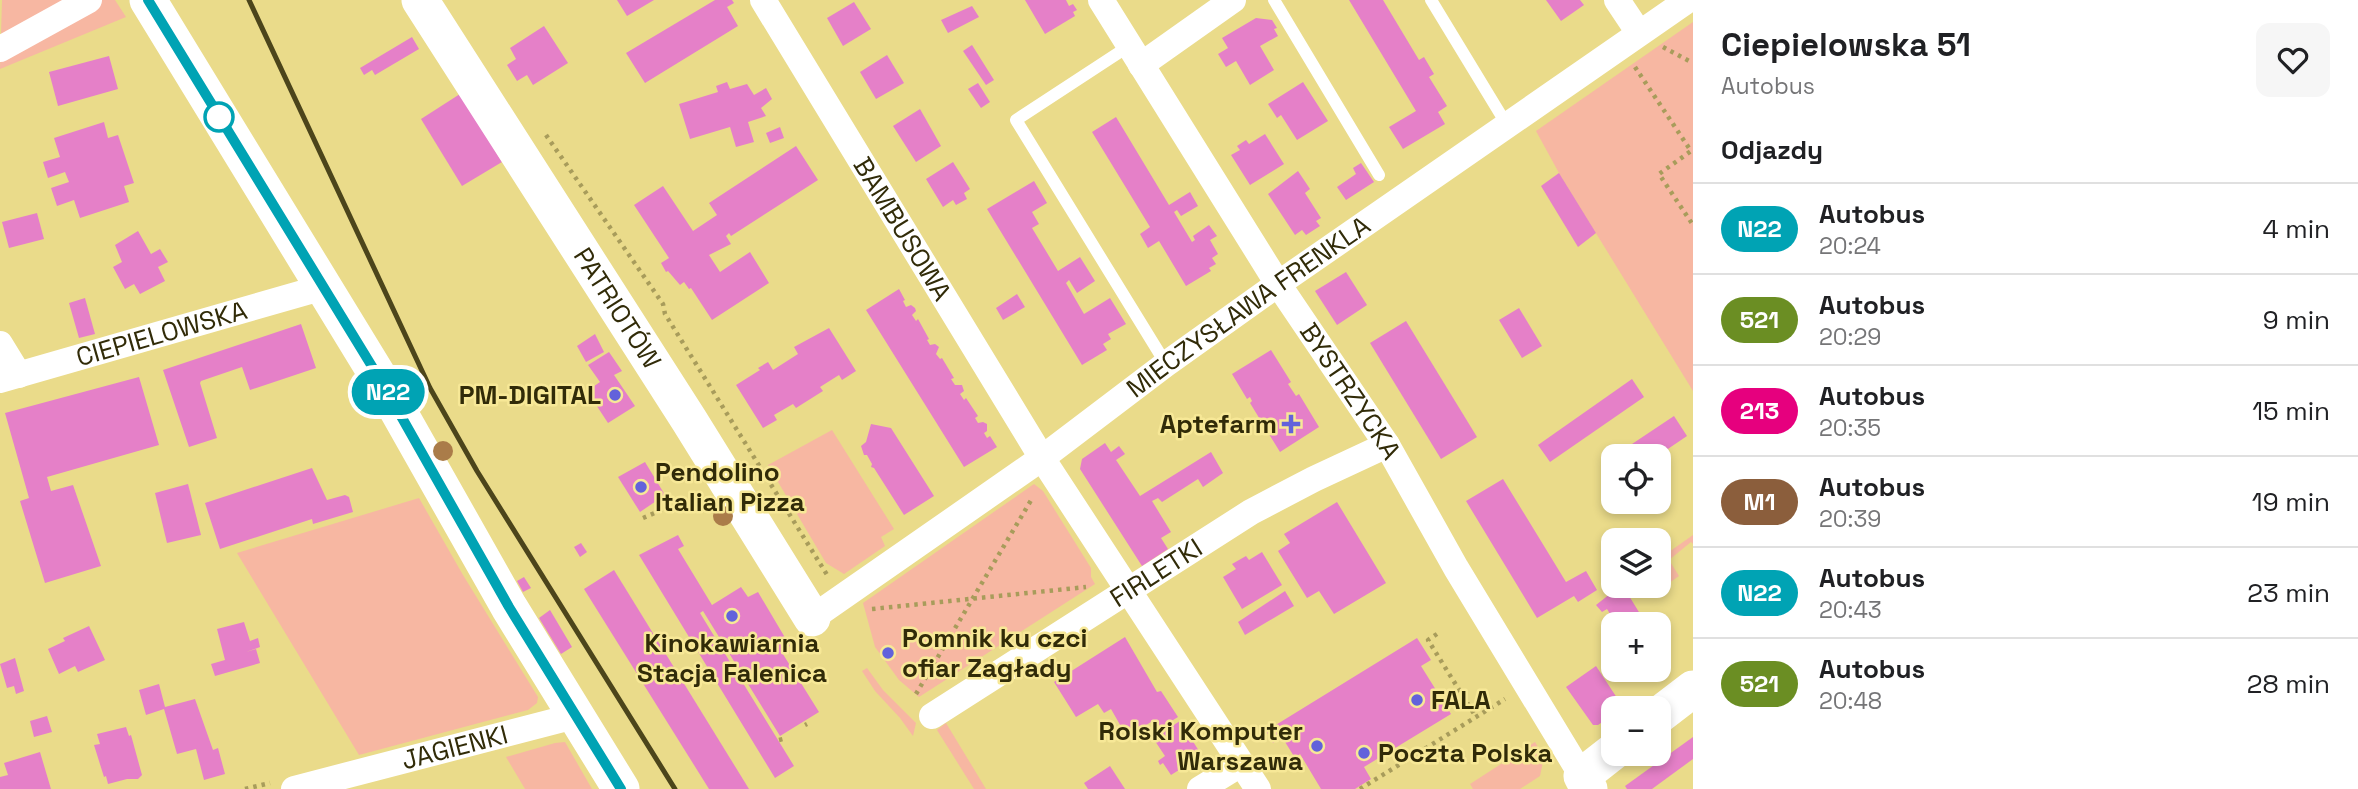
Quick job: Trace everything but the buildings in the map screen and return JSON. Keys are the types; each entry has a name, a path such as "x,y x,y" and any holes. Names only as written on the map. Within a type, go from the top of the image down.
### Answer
{"main road":[{"path":"148,0 384,386 509,607 621,789"},
{"name":"PATRIOTÓW","path":"420,0 689,420 812,618"},
{"path":"1671,706 1693,689"},
{"path":"1586,783 1601,766"}],"street":[{"path":"0,48 89,0"},
{"name":"BAMBUSOWA","path":"763,0 1046,464 1258,789"},
{"name":"BYSTRZYCKA","path":"1101,0 1278,284 1387,446 1456,568 1586,783"},
{"path":"1135,55 1234,0"},
{"path":"1617,0 1647,38"},
{"name":"MIECZYSŁAWA FRENKLA","path":"812,618 1046,464 1166,365 1278,284 1507,125 1647,38 1688,0"},
{"name":"CIEPIELOWSKA","path":"9,377 324,287"},
{"path":"0,344 9,377"},
{"name":"FIRLETKI","path":"921,709 1251,512 1314,479 1387,446"},
{"name":"JAGIENKI","path":"293,789 575,716"},
{"path":"1200,789 1241,764"}],"lane":[{"path":"1275,0 1378,175"},
{"path":"1431,0 1507,125"},
{"path":"1135,55 1016,120 1166,365"}],"path":[{"path":"1647,38 1693,63"},
{"path":"1630,60 1691,151 1659,174 1693,225"},
{"path":"539,124 663,304 665,314 821,565"},
{"path":"921,709 973,597 1046,464"},
{"path":"643,518 664,509"},
{"path":"866,609 973,597 1125,587"},
{"path":"1437,634 1427,640 1476,717"},
{"path":"1360,789 1512,695"}],"shaded area":[{"path":"2,0 115,0 126,17 0,69"},
{"path":"1693,22 1693,391 1536,131"},
{"path":"832,430 894,529 881,537 885,546 844,574 826,563 768,465"},
{"path":"1034,484 1043,491 1091,568 1091,577 1095,584 919,697 899,680 875,647 863,603"},
{"path":"419,498 538,697 537,703 528,710 359,755 237,553"},
{"path":"1693,535 1693,544 1691,542 1671,558 1671,551"},
{"path":"1671,563 1679,576 1671,582"},
{"path":"867,668 883,690 916,723 913,736 875,691 862,671"},
{"path":"946,723 986,789 974,789 937,730"},
{"path":"565,742 592,789 525,789 506,757"},
{"path":"1535,742 1544,757 1540,776 1520,789 1473,789 1470,784"}],"railway":[{"path":"249,0 430,388 477,471 675,789"}],"bus line":[{"name":"N22","path":"148,0 384,386 509,607 621,789"}],"place":[{"name":"PM-DIGITAL","path":"615,395"},
{"name":"Aptefarm","path":"1291,424"},
{"name":"Pendolino Italian Pizza","path":"641,487"},
{"name":"Kinokawiarnia Stacja Falenica","path":"732,616"},
{"name":"Pomnik ku czci ofiar Zagłady","path":"888,653"},
{"name":"FALA","path":"1417,700"},
{"name":"Rolski Komputer Warszawa","path":"1317,746"},
{"name":"Poczta Polska","path":"1364,753"}]}
